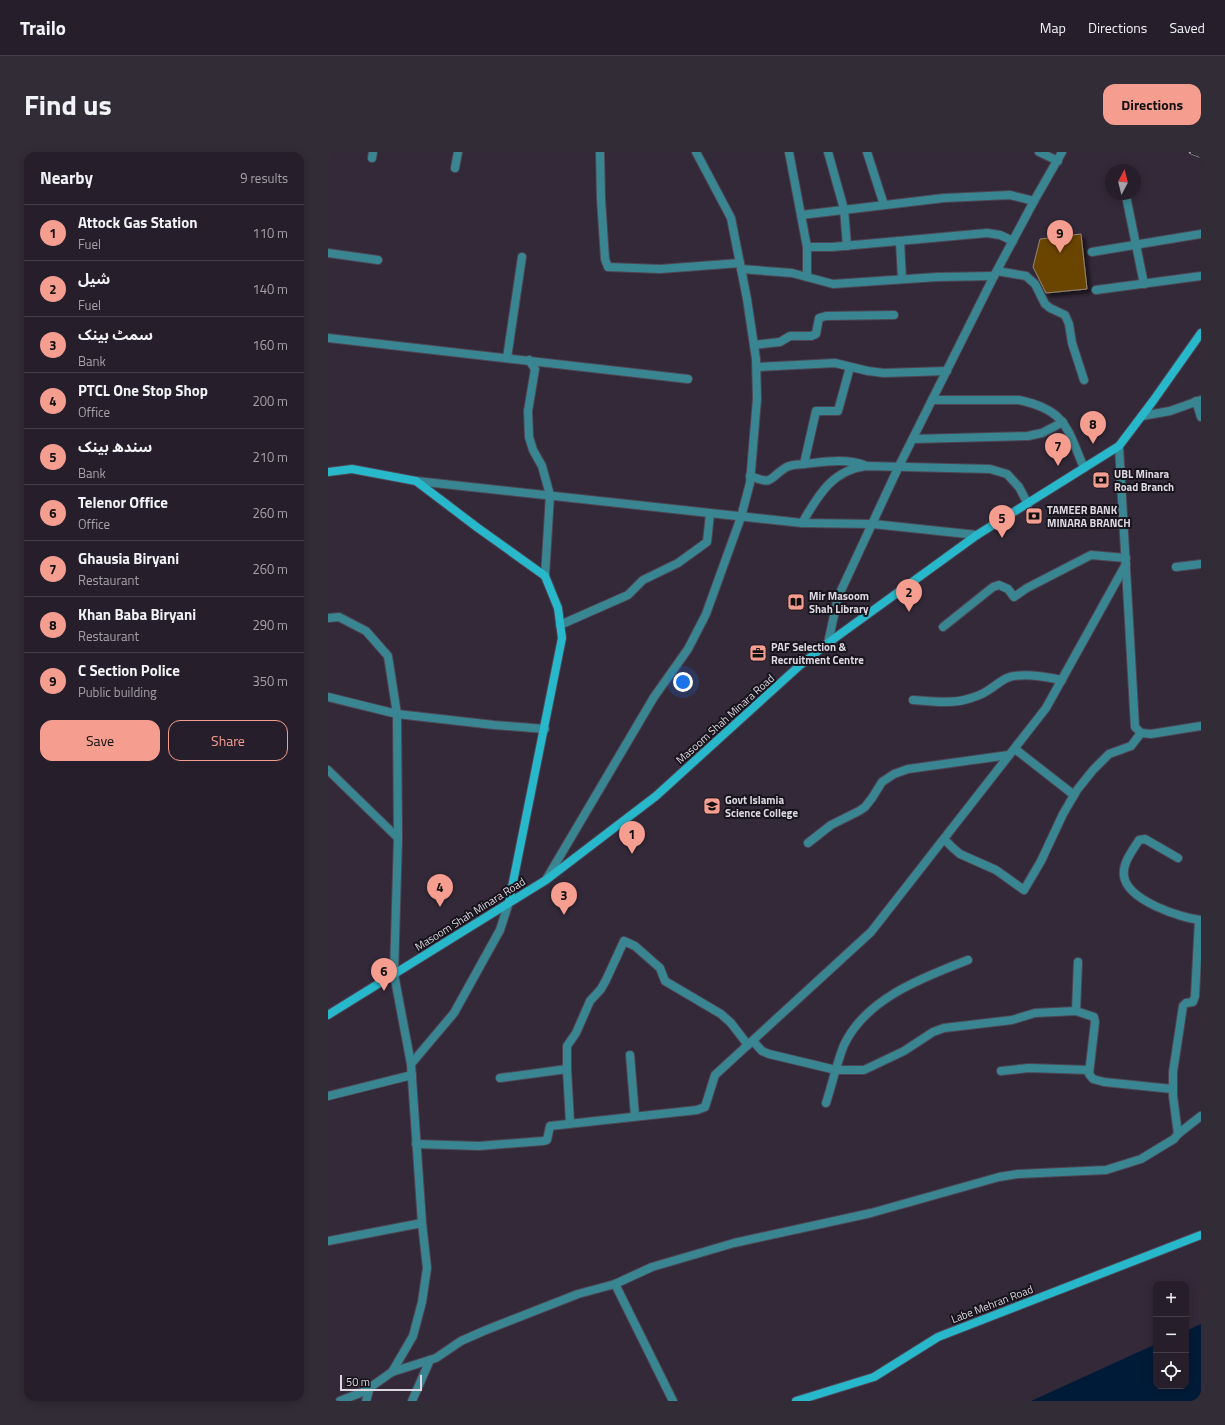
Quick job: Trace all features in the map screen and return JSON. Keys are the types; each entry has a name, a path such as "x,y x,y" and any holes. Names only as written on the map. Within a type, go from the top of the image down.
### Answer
{"main road":[{"name":"Masoom Shah Minara Road","path":"328,1014 546,880 656,796 798,667 828,643 977,535 1119,446 1201,333"},
{"path":"328,472 352,469 416,481 545,576 558,608 562,638 545,729 509,902"},
{"name":"Labe Mehran Road","path":"796,1401 874,1377 938,1337 1201,1235"}],"street":[{"path":"455,168 458,152"},
{"path":"600,152 602,207 608,267 660,269 740,266 792,273 833,284 996,274 1026,276 1035,284 1044,304 1065,315 1069,324 1072,343 1084,380"},
{"path":"546,880 654,697 688,649 706,614 741,517 750,483 758,399 757,367 754,345 731,218 696,152"},
{"path":"789,152 807,247 807,277"},
{"path":"828,152 844,209 847,246"},
{"path":"867,152 884,205"},
{"path":"1039,152 1058,161"},
{"path":"828,643 838,597 899,466 1013,241 1062,152"},
{"path":"801,215 944,198 1010,195 1034,201"},
{"path":"1127,200 1144,284"},
{"path":"807,247 847,246 987,233 1013,241"},
{"path":"1092,252 1201,234"},
{"path":"900,241 902,279"},
{"path":"328,253 378,260"},
{"path":"508,358 522,257"},
{"path":"1096,290 1201,276"},
{"path":"754,345 780,342 790,336 812,336 816,334 819,318 826,316 894,315"},
{"path":"328,338 688,379"},
{"path":"529,360 535,369 528,411 529,437 533,450 542,466 550,495 545,576"},
{"path":"757,367 835,363 868,371 884,373 947,371"},
{"path":"804,464 816,411 838,411 850,367"},
{"path":"932,400 1019,400 1048,410 1058,416 1063,422 1084,468"},
{"path":"1142,416 1170,411 1199,401 1201,417"},
{"path":"913,439 1028,436 1042,433 1063,422"},
{"path":"1119,446 1135,727 1141,733 1151,734 1201,726"},
{"path":"750,476 764,482 770,481 786,467 838,461 864,464 866,466"},
{"path":"802,523 818,496 833,480 856,467 866,466 990,469 1006,474 1018,488 1028,504"},
{"path":"416,481 802,523 873,524 977,535"},
{"path":"560,625 628,595 643,580 678,563 707,542 710,514"},
{"path":"944,627 993,587 999,584 1008,589 1014,597 1027,588 1091,555 1126,561"},
{"path":"416,1144 479,1146 543,1141 547,1140 550,1126 697,1110 705,1107 715,1075 871,932 1046,708 1126,561"},
{"path":"1176,567 1201,564"},
{"path":"328,618 339,617 366,631 388,656 397,714 398,838 394,974 411,1064 422,1223 427,1268 422,1302 414,1336 392,1372"},
{"path":"913,700 946,702 963,701 976,697 1007,678 1014,676 1043,676 1062,680"},
{"path":"328,697 397,714 545,729"},
{"path":"944,839 960,854 1005,875 1024,890 1042,861 1063,814 1074,795 1093,770 1109,754 1131,746 1141,733"},
{"path":"808,843 831,825 859,811 865,806 882,782 894,774 908,769 1012,752 1074,795"},
{"path":"328,770 398,838"},
{"path":"1178,858 1145,839 1140,840 1125,865 1124,876 1128,886 1153,905 1173,914 1200,920 1195,996 1193,1002 1186,1002 1183,1006 1172,1072 1172,1089 1178,1134"},
{"path":"411,1064 454,1013 500,930 509,902"},
{"path":"570,1124 567,1046 576,1033 590,1001 606,980 624,941 635,946 660,968 665,981 721,1014 750,1043 769,1054 836,1070 864,1070 904,1051 933,1032 944,1028 1012,1020 1035,1013 1076,1011 1094,1017 1089,1070 1089,1074 1093,1079 1104,1082 1172,1089"},
{"path":"826,1103 844,1045 860,1021 878,1004 903,987 968,960"},
{"path":"1076,1011 1078,962"},
{"path":"630,1055 635,1116"},
{"path":"1001,1071 1029,1068 1089,1070"},
{"path":"500,1078 567,1069"},
{"path":"328,1096 412,1076"},
{"path":"340,1401 364,1391 392,1372 436,1358 461,1341 486,1330 578,1294 615,1284 652,1267 734,1243 871,1213 998,1177 1018,1174 1106,1170 1141,1158 1174,1139 1178,1134 1201,1116"},
{"path":"328,1241 422,1223"},
{"path":"615,1284 673,1401"},
{"path":"412,1401 430,1360"},
{"path":"366,1401 370,1387"}],"water":[{"path":"1201,1324 1201,1401 1031,1401 1153,1345 1153,1389 1189,1389 1189,1330"}],"building":[{"path":"1081,234 1087,289 1046,293 1033,267 1040,239"}],"railway":[{"path":"1191,152 1201,156"}],"place":[{"name":"C Section Police","path":"1060,253"},
{"name":"Khan Baba Biryani","path":"1093,444"},
{"name":"Ghausia Biryani","path":"1058,466"},
{"name":"UBL Minara Road Branch","path":"1101,480"},
{"name":"TAMEER BANK MINARA BRANCH","path":"1034,516"},
{"name":"سندھ بینک","path":"1002,538"},
{"name":"Mir Masoom Shah Library","path":"796,602"},
{"name":"شیل","path":"909,612"},
{"name":"PAF Selection & Recruitment Centre","path":"758,653"},
{"name":"Govt Islamia Science College","path":"712,806"},
{"name":"Attock Gas Station","path":"632,854"},
{"name":"PTCL One Stop Shop","path":"440,907"},
{"name":"سمٹ بینک","path":"564,915"},
{"name":"Telenor Office","path":"384,991"}]}
